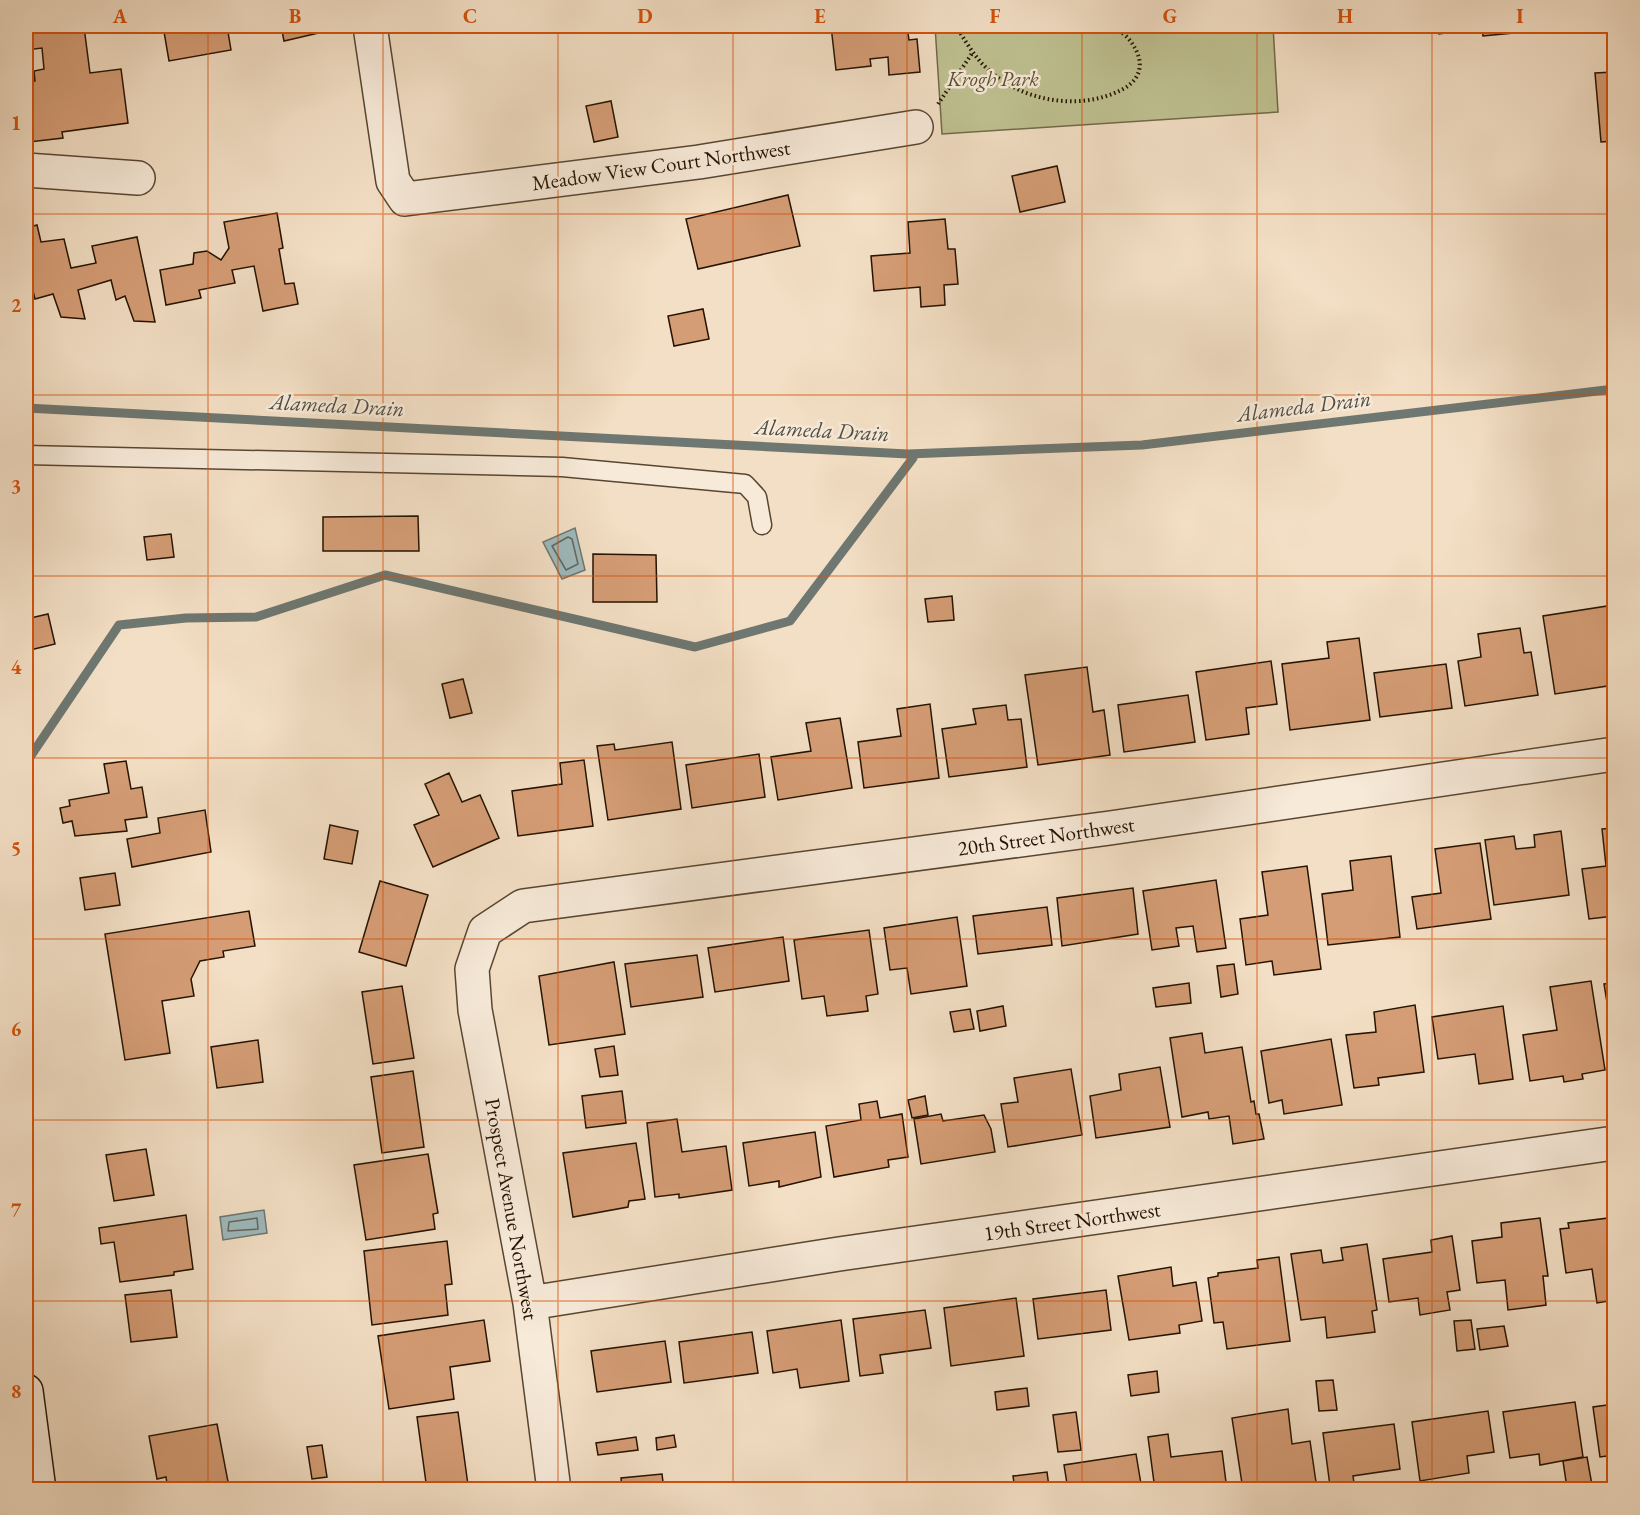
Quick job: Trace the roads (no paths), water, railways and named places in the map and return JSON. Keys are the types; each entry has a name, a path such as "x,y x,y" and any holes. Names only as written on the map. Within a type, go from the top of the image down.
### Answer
{"street":[{"name":"Meadow View Court Northwest","path":"370,26 393,181 405,199 699,162 916,127"},
{"path":"26,170 138,178"},
{"name":"20th Street Northwest","path":"484,931 523,906 1110,828 1614,754"},
{"name":"Prospect Avenue Northwest","path":"484,931 472,969 476,1010 530,1303 554,1490"},
{"name":"19th Street Northwest","path":"530,1303 839,1254 1614,1143"},
{"path":"26,1391 39,1490"}],"lane":[{"path":"26,455 562,467 745,484 757,497 762,525"}],"water":[{"path":"575,528 585,570 562,579 543,542"},
{"path":"264,1210 267,1233 223,1240 220,1217"}],"waterway":[{"name":"Alameda Drain","path":"26,408 908,454 1142,445 1614,389"},
{"path":"26,763 119,625 186,618 256,617 385,575 695,647 790,621 913,458"}],"park label":[{"name":"Krogh Park","path":"993,78"}]}
